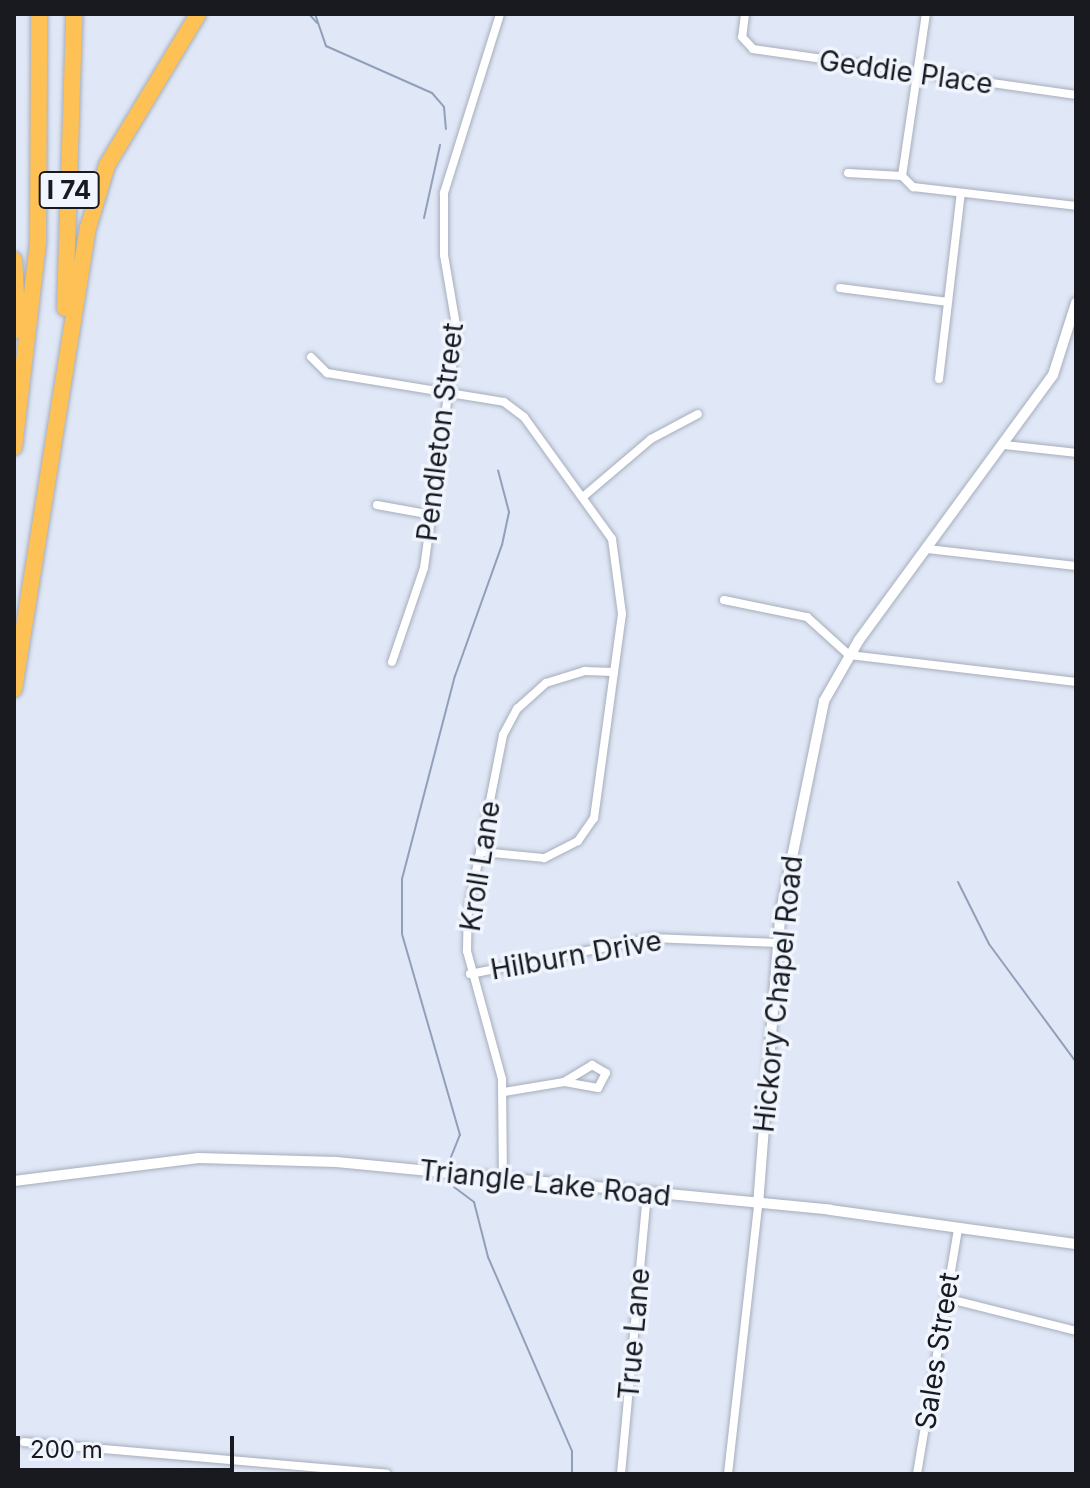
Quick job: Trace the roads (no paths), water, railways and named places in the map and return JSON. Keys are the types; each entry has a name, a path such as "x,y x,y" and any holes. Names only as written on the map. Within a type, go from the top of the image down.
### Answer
{"highway":[{"name":"I 74","path":"14,447 38,242 39,14"},
{"name":"I 74","path":"14,689 63,365 74,14"},
{"path":"63,365 107,165 198,14"},
{"path":"14,260 21,389"}],"street":[{"name":"Pendleton Street","path":"392,662 421,580 457,331 444,255 444,193 500,14"},
{"name":"Geddie Place","path":"745,14 742,37 753,49 917,76 1076,95"},
{"path":"902,176 926,14"},
{"path":"848,173 902,176 913,187 1076,206"},
{"path":"939,379 961,193"},
{"path":"840,288 948,302"},
{"name":"Hickory Chapel Road","path":"728,1474 758,1205 778,943 819,717 849,655 1004,445 1073,339 1076,303"},
{"path":"311,357 327,373 449,389 504,402 524,417 584,496 612,539 621,570 614,672 586,831 544,858 480,852"},
{"path":"584,496 660,433 698,414"},
{"path":"1004,445 1076,453"},
{"path":"377,505 432,515"},
{"path":"927,549 1076,566"},
{"path":"724,600 807,617 849,655 1076,682"},
{"name":"Kroll Lane","path":"503,1180 504,1092 470,974 468,912 503,735 517,709 558,677 614,672"},
{"name":"Hilburn Drive","path":"470,974 651,938 778,943"},
{"path":"504,1092 564,1082 592,1065 607,1077 593,1089 564,1082"},
{"name":"Triangle Lake Road","path":"14,1181 199,1158 647,1193 1076,1244"},
{"name":"True Lane","path":"621,1474 647,1193"},
{"name":"Sales Street","path":"917,1474 958,1228"},
{"path":"946,1298 1076,1331"},
{"path":"24,1442 387,1474"}],"waterway":[{"path":"309,14 317,23"},
{"path":"315,14 326,46 432,93 444,107 446,129"},
{"path":"424,218 440,145"},
{"path":"451,1157 460,1135 402,934 402,879 455,676 502,545 509,512 498,470"},
{"path":"958,882 989,944 1076,1062"},
{"path":"454,1187 474,1202 488,1257 572,1451 572,1474"}]}
